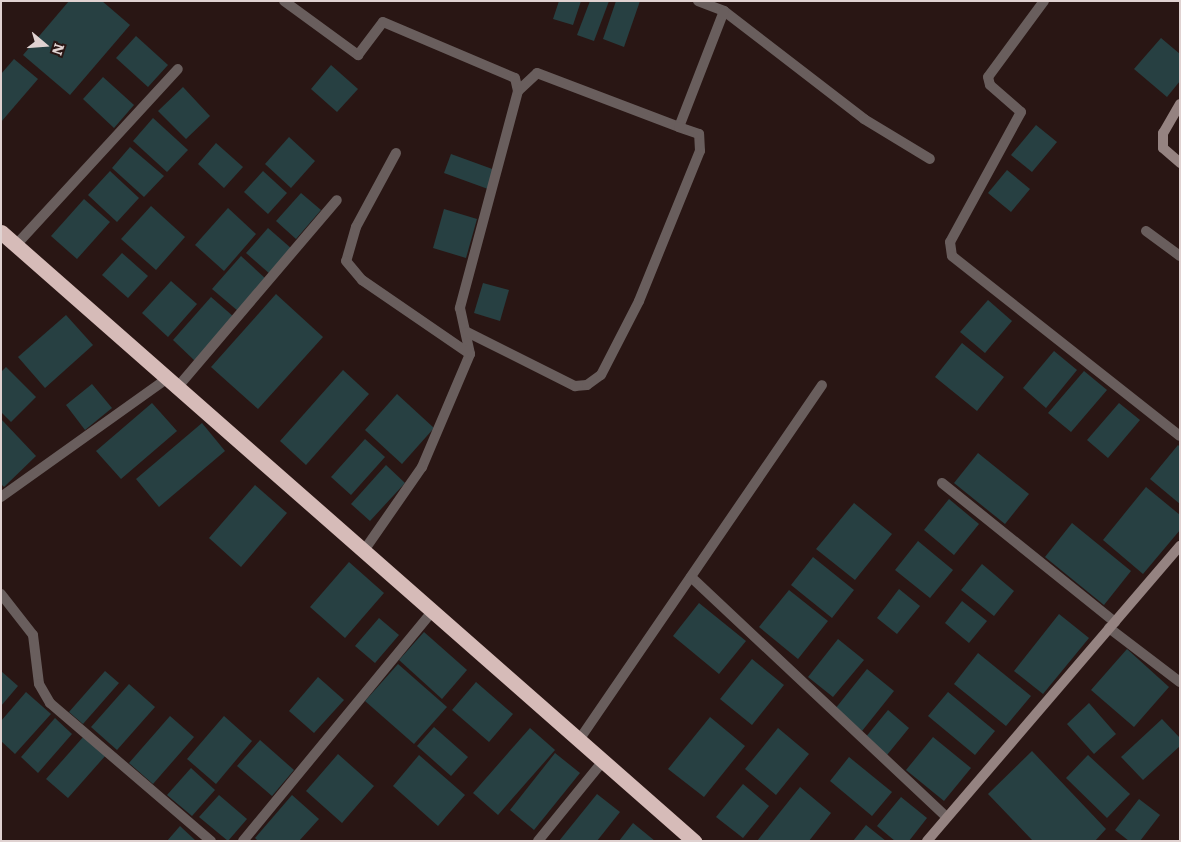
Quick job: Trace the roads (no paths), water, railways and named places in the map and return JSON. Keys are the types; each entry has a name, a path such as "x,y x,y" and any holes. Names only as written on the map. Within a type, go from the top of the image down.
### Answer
{"highway":[{"path":"1,232 171,384 694,841"}],"street":[{"path":"284,1 358,55 383,22 515,78 518,91 462,293 460,308 467,332 470,354 422,467 363,552"},
{"path":"698,1 724,11 864,119 930,159"},
{"path":"1044,1 988,77 990,85 1021,112 950,242 952,256 1180,436"},
{"path":"679,127 724,11"},
{"path":"16,245 178,69"},
{"path":"467,332 575,386 587,385 601,375 639,301 700,151 699,134 537,73 518,91"},
{"path":"1180,104 1164,133 1163,148 1180,163"},
{"path":"396,154 356,227 346,261 362,280 470,354"},
{"path":"1,497 171,384 337,200"},
{"path":"1146,231 1180,256"},
{"path":"579,740 822,385"},
{"path":"942,483 1180,682"},
{"path":"927,841 1180,546"},
{"path":"691,577 947,817"},
{"path":"1,594 34,636 38,684 50,703 211,841"},
{"path":"243,841 432,612"},
{"path":"538,841 603,761"}]}
